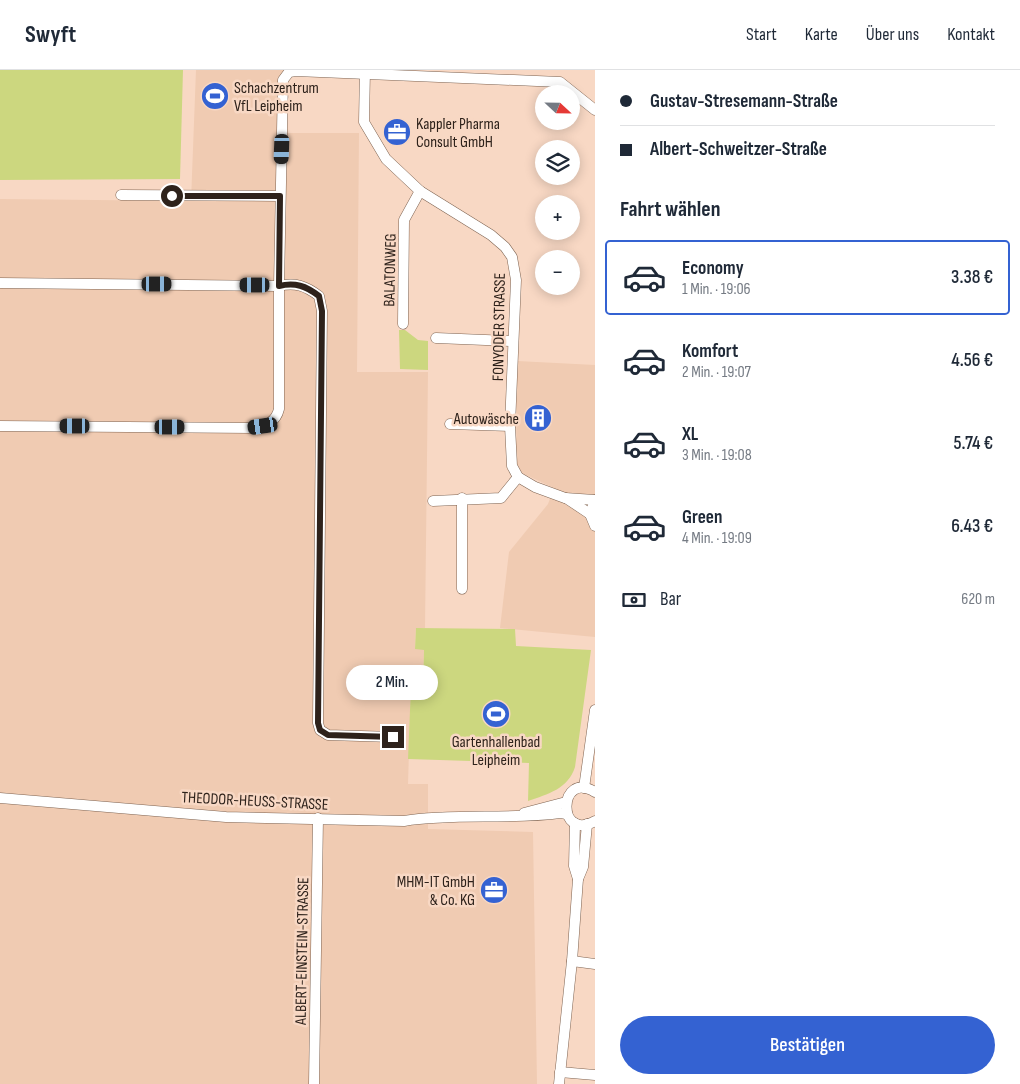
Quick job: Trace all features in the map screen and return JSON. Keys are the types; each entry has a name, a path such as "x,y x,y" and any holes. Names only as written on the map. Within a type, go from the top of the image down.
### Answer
{"street":[{"path":"0,426 263,426 273,421 279,409 280,196 283,80 289,72 364,71 450,74 560,82 595,110"},
{"name":"FONYODER STRASSE","path":"364,71 364,122 386,159 420,191 491,235 505,247 512,257 516,280 510,458 518,476"},
{"name":"BALATONWEG","path":"403,324 404,220 420,191"},
{"path":"121,195 280,196"},
{"path":"0,283 279,286 291,283 310,289 319,296 322,311 318,723 320,730 328,735 393,737"},
{"path":"436,338 513,341"},
{"path":"450,424 510,426"},
{"path":"433,501 462,498 501,498 518,476 527,483 565,498 590,514 595,526"},
{"path":"462,498 462,589"},
{"path":"565,498 595,500 590,514"},
{"path":"584,788 595,710"},
{"path":"578,879 574,866 575,823 567,814 566,802 572,792 584,788 595,792"},
{"name":"THEODOR-HEUSS-STRASSE","path":"0,798 226,817 404,821 422,818 509,818 567,814"},
{"name":"THEODOR-HEUSS-STRASSE","path":"509,818 542,807 566,802"},
{"name":"ALBERT-EINSTEIN-STRASSE","path":"314,1084 318,818"},
{"path":"559,1084 572,961 578,879 583,866 591,823 575,823"},
{"path":"572,961 595,964"},
{"path":"560,1072 595,1075"}],"shaded area":[{"path":"196,70 288,70 286,133 359,133 357,372 428,372 425,628 416,628 415,649 424,649 423,686 411,686 408,784 428,784 428,829 533,832 537,1084 0,1084 0,199 191,201"},
{"path":"517,361 595,365 595,637 500,628 509,552 548,504 554,488 522,473 516,462"}],"green space":[{"path":"0,70 183,70 180,179 0,180"},
{"path":"399,330 405,330 418,340 428,341 428,370 400,369"},
{"name":"Gartenhallenbad Leipheim","path":"416,628 515,629 516,646 591,650 575,767 568,781 556,790 528,801 529,763 408,759 411,686 423,686 424,650 415,649"}],"place":[{"name":"Schachzentrum VfL Leipheim","path":"215,96"},
{"name":"Kappler Pharma Consult GmbH","path":"397,132"},
{"name":"Autowäsche","path":"538,418"},
{"name":"Gartenhallenbad Leipheim","path":"496,714"},
{"name":"MHM-IT GmbH & Co. KG","path":"494,890"}],"route":[{"path":"172,196 280,196 279,286 291,283 310,289 319,296 322,311 319,433 318,723 320,730 328,735 393,737"}]}
